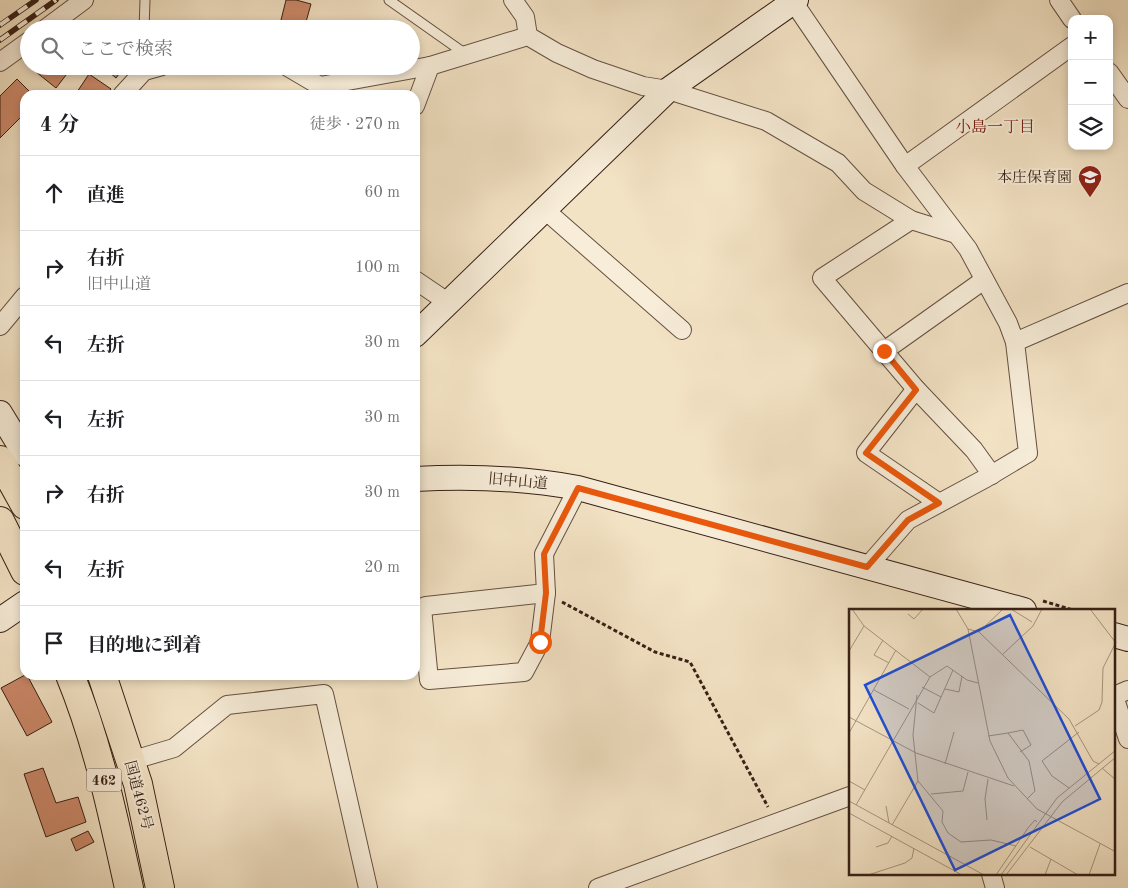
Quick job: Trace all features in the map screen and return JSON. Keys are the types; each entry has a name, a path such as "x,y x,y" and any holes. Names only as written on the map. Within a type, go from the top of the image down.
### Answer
{"highway":[{"path":"0,460 20,496"},
{"path":"2,527 20,561"},
{"name":"国道462号","path":"72,680 108,792 129,888"},
{"name":"国道462号","path":"104,680 138,784 160,888"}],"main road":[{"path":"420,331 668,90 794,1"},
{"path":"0,413 20,446"},
{"name":"旧中山道","path":"420,479 498,478 578,488 1020,609"},
{"path":"0,620 20,606"}],"street":[{"path":"57,20 84,0"},
{"path":"513,0 525,17 528,36"},
{"path":"1060,0 1069,15"},
{"path":"794,1 906,166 968,249 1008,323 1015,342 1028,453 992,475 908,520 867,567"},
{"path":"420,68 528,36 557,53 593,69 643,86 668,90 766,121 838,163 864,191 911,220 956,234"},
{"path":"0,62 20,48"},
{"path":"906,166 1068,49"},
{"path":"420,93 430,66"},
{"path":"126,90 139,75"},
{"path":"301,75 320,86 380,75"},
{"path":"1113,78 1128,100"},
{"path":"545,210 682,330"},
{"path":"911,220 822,278 916,390 974,450 992,475"},
{"path":"884,351 984,280"},
{"path":"420,283 448,303"},
{"path":"1015,342 1128,292"},
{"path":"0,326 20,302"},
{"path":"916,390 866,453 939,503"},
{"path":"420,622 429,680 524,672 540,642 546,593 544,554 578,488"},
{"path":"420,609 546,593"},
{"path":"1116,695 1128,690"},
{"path":"130,761 174,748 227,705 324,694 368,888"},
{"path":"1116,702 1128,739"},
{"path":"598,888 849,796"}],"lane":[{"path":"144,20 145,0"},
{"path":"389,0 417,20"},
{"path":"420,22 467,55"}],"path":[{"path":"546,593 655,652 690,662 777,823"}],"building":[{"path":"286,0 296,0 311,4 307,20 281,20"},
{"path":"40,75 66,75 56,88"},
{"path":"88,75 111,89 110,90 78,90"},
{"path":"17,79 28,90 20,90 20,118 0,138 0,96"},
{"path":"20,678 20,680 30,680 52,722 27,736 1,688"},
{"path":"43,768 56,803 78,797 86,822 46,837 24,774"},
{"path":"88,831 94,842 76,851 71,839"}],"railway":[{"path":"0,25 36,0"},
{"path":"28,20 56,0"},
{"path":"0,40 20,26"}],"place":[{"name":"本庄保育園","path":"1090,198"}],"district":[{"name":"小島一丁目","path":"995,126"}],"route":[{"path":"540,642 546,593 544,554 578,488 867,567 908,520 939,503 866,453 916,390 884,351"}]}
